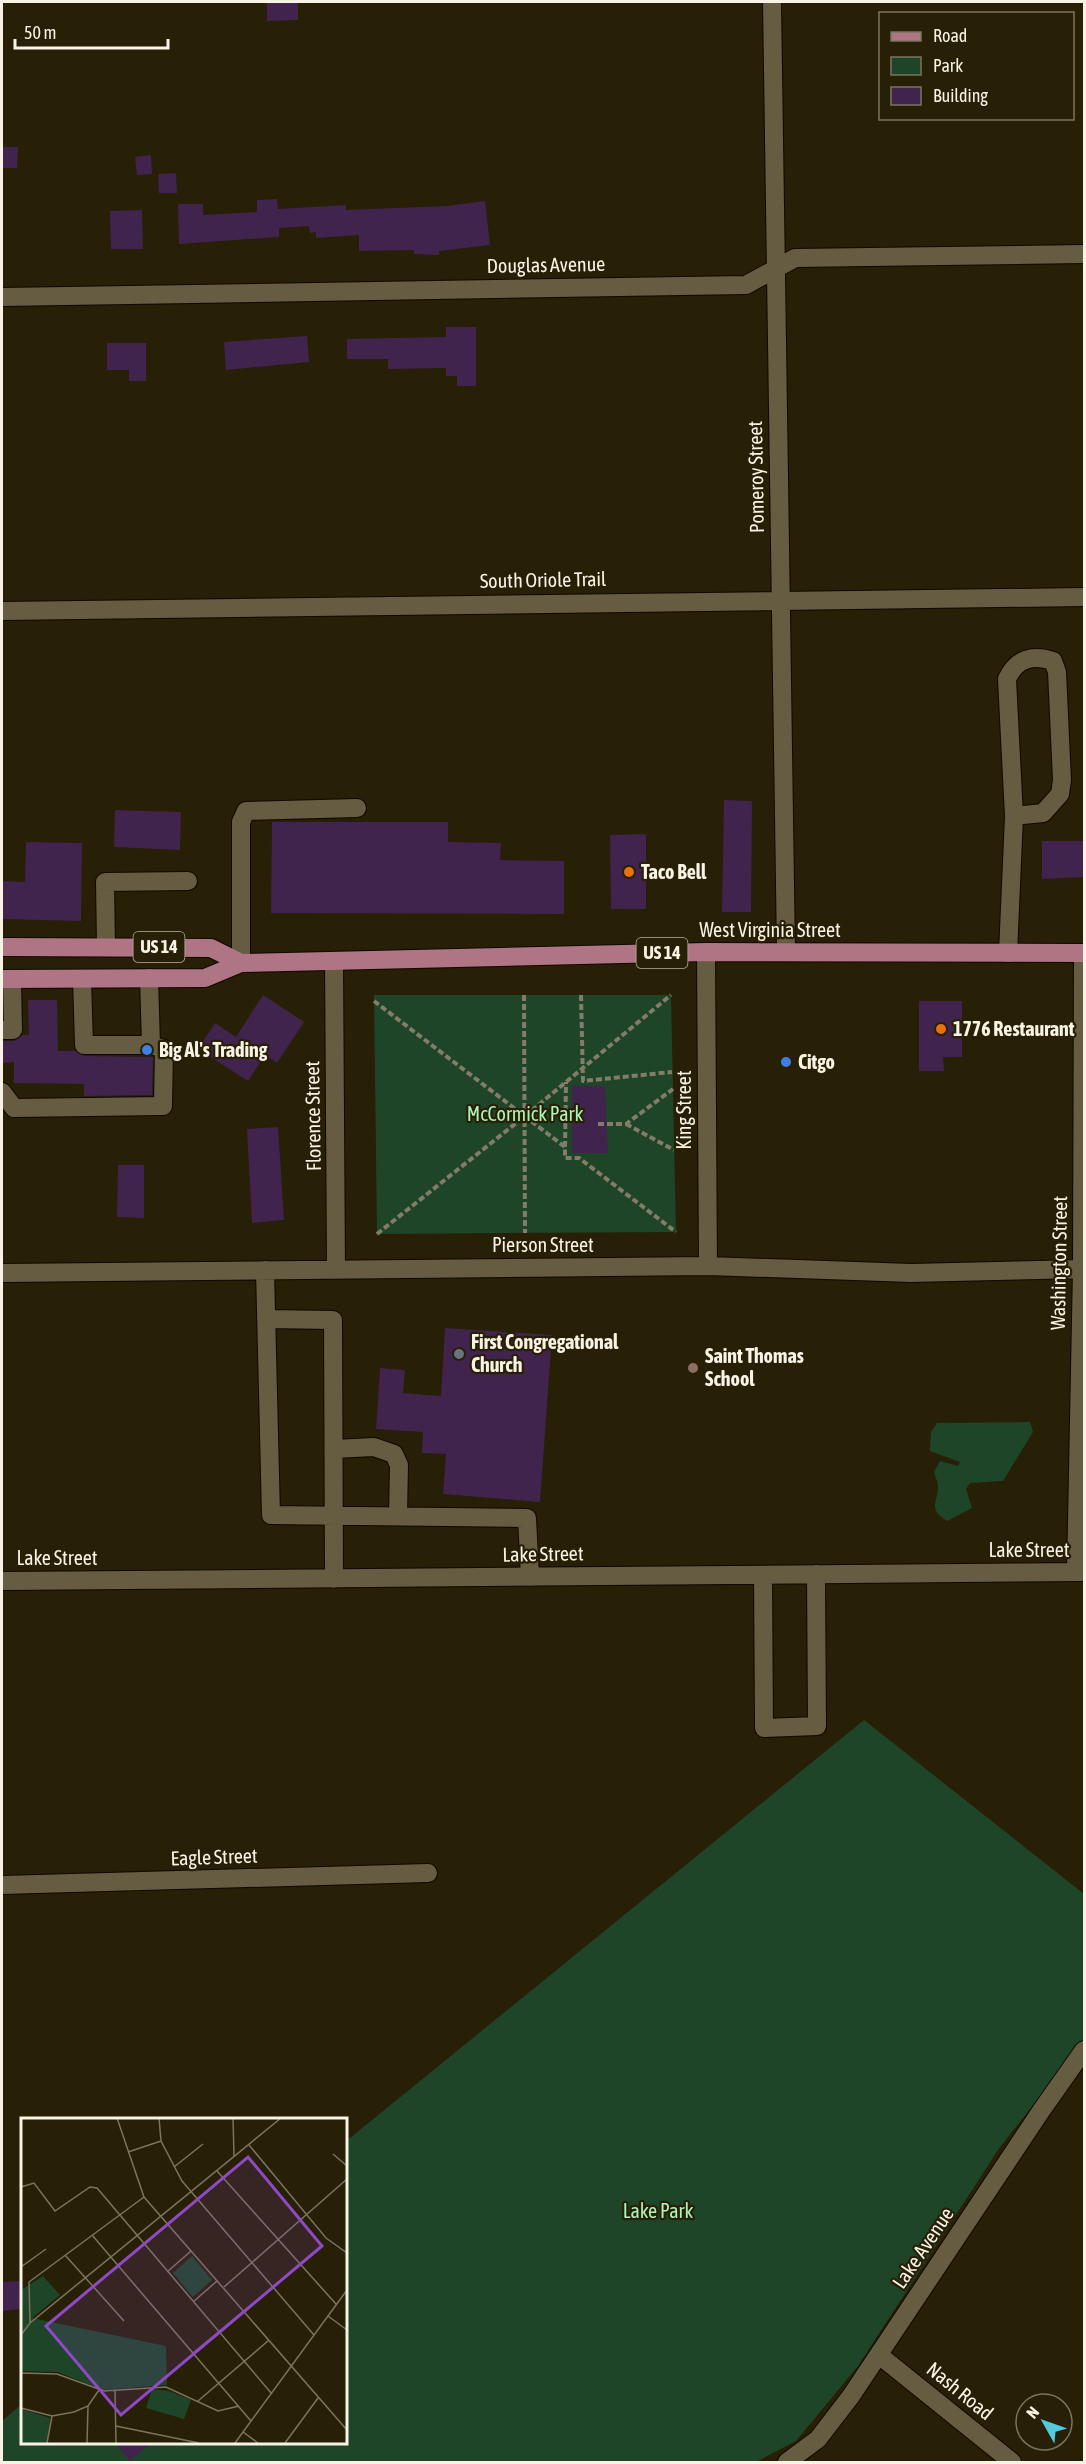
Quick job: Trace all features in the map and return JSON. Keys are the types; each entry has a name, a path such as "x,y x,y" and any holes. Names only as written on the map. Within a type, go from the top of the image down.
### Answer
{"main road":[{"path":"106,946 106,978"},
{"name":"West Virginia Street","path":"2,947 211,948 241,963"},
{"name":"West Virginia Street","path":"7,979 205,978 241,963 706,952 1084,953"}],"street":[{"name":"Pomeroy Street","path":"772,2 774,272 782,599 786,952"},
{"name":"Douglas Avenue","path":"2,297 746,285 774,272 795,258 1084,254"},
{"name":"South Oriole Trail","path":"2,611 782,599 1084,597"},
{"path":"1008,953 1014,816 1007,679 1012,668 1022,659 1044,658 1053,662 1057,672 1061,787 1052,805 1043,813 1014,816"},
{"path":"241,963 241,822 246,811 357,808"},
{"path":"106,946 105,882 188,881"},
{"name":"King Street","path":"706,952 708,1266"},
{"name":"Washington Street","path":"1080,1572 1084,953"},
{"name":"Florence Street","path":"334,962 336,1269"},
{"path":"150,978 151,1044"},
{"path":"2,1030 13,1030 7,979"},
{"path":"2,1092 14,1108 163,1106 164,1049 151,1044 84,1045 82,979"},
{"name":"Pierson Street","path":"2,1273 708,1266 911,1273 1083,1269"},
{"path":"264,1270 271,1515 527,1518 530,1577"},
{"path":"266,1319 333,1320 333,1579"},
{"path":"334,1449 375,1447 394,1454 399,1465 399,1516"},
{"name":"Lake Street","path":"2,1581 1080,1572"},
{"path":"763,1575 764,1728 817,1726 816,1574"},
{"name":"Eagle Street","path":"2,1886 428,1873"},
{"name":"Lake Avenue","path":"788,2463 818,2439 879,2355 1084,2050"},
{"name":"Nash Road","path":"879,2355 1012,2463"}],"path":[{"path":"524,995 525,1233"},
{"path":"581,995 584,1081 672,1071"},
{"path":"377,1234 671,995"},
{"path":"374,1001 565,1148"},
{"path":"566,1082 565,1158 579,1158 676,1232"},
{"path":"626,1124 673,1089"},
{"path":"598,1124 626,1124 674,1150"}],"green space":[{"name":"McCormick Park","path":"374,995 671,995 676,1232 377,1234"},
{"path":"1030,1422 1033,1432 1003,1481 970,1483 966,1489 972,1508 947,1521 941,1516 935,1509 938,1486 934,1472 940,1461 958,1466 960,1462 930,1451 931,1432 937,1423"},
{"name":"Lake Park","path":"864,1720 1084,1894 1084,2041 1000,2147 858,2366 796,2441 756,2462 2,2462 2,2421 21,2405 21,2443 346,2443 346,2141"}],"building":[{"path":"267,2 298,2 298,20 267,21"},
{"path":"2,147 18,147 17,168 2,168"},
{"path":"151,155 152,174 137,175 135,157"},
{"path":"176,173 177,193 159,193 158,174"},
{"path":"277,199 278,209 346,205 346,210 447,206 485,201 490,245 439,251 439,255 414,254 414,250 359,251 359,235 316,238 316,232 310,233 309,226 279,228 279,237 179,244 178,204 203,204 203,215 257,212 257,200"},
{"path":"142,210 143,249 111,249 110,211"},
{"path":"446,327 476,327 476,386 457,386 457,376 446,376 446,368 388,369 388,359 347,359 347,339 446,337"},
{"path":"307,336 309,362 226,370 224,342"},
{"path":"107,343 146,343 146,381 129,381 129,370 107,370"},
{"path":"724,800 752,801 751,912 722,912"},
{"path":"115,810 181,812 180,850 114,847"},
{"path":"272,822 448,822 448,842 501,843 500,860 564,861 564,914 271,913"},
{"name":"Taco Bell","path":"646,834 646,909 611,909 610,835"},
{"path":"1042,841 1084,841 1084,877 1042,879"},
{"path":"26,842 82,843 81,921 2,919 2,881 25,882"},
{"path":"263,995 304,1022 277,1063 265,1055 248,1081 198,1049 215,1023 236,1037"},
{"path":"28,1000 57,1000 58,1051 75,1051 84,1056 153,1057 152,1095 84,1096 84,1084 14,1083 14,1062 2,1063 2,1041 14,1041 23,1035 29,1035"},
{"name":"1776 Restaurant","path":"919,1001 962,1001 962,1057 943,1057 944,1071 919,1071"},
{"path":"572,1086 605,1086 608,1153 572,1153"},
{"path":"278,1127 284,1220 252,1223 247,1129"},
{"path":"118,1165 144,1165 144,1218 117,1217"},
{"path":"445,1328 552,1335 540,1502 443,1494 446,1454 422,1453 423,1432 376,1429 380,1368 405,1370 403,1393 441,1396"},
{"path":"20,2281 21,2309 2,2311 2,2282"},
{"path":"115,2443 152,2443 130,2461"}],"place":[{"name":"Taco Bell","path":"629,872"},
{"name":"1776 Restaurant","path":"941,1029"},
{"name":"Big Al's Trading","path":"147,1050"},
{"name":"Citgo","path":"786,1062"},
{"name":"First Congregational Church","path":"459,1354"},
{"name":"Saint Thomas School","path":"693,1368"}]}
